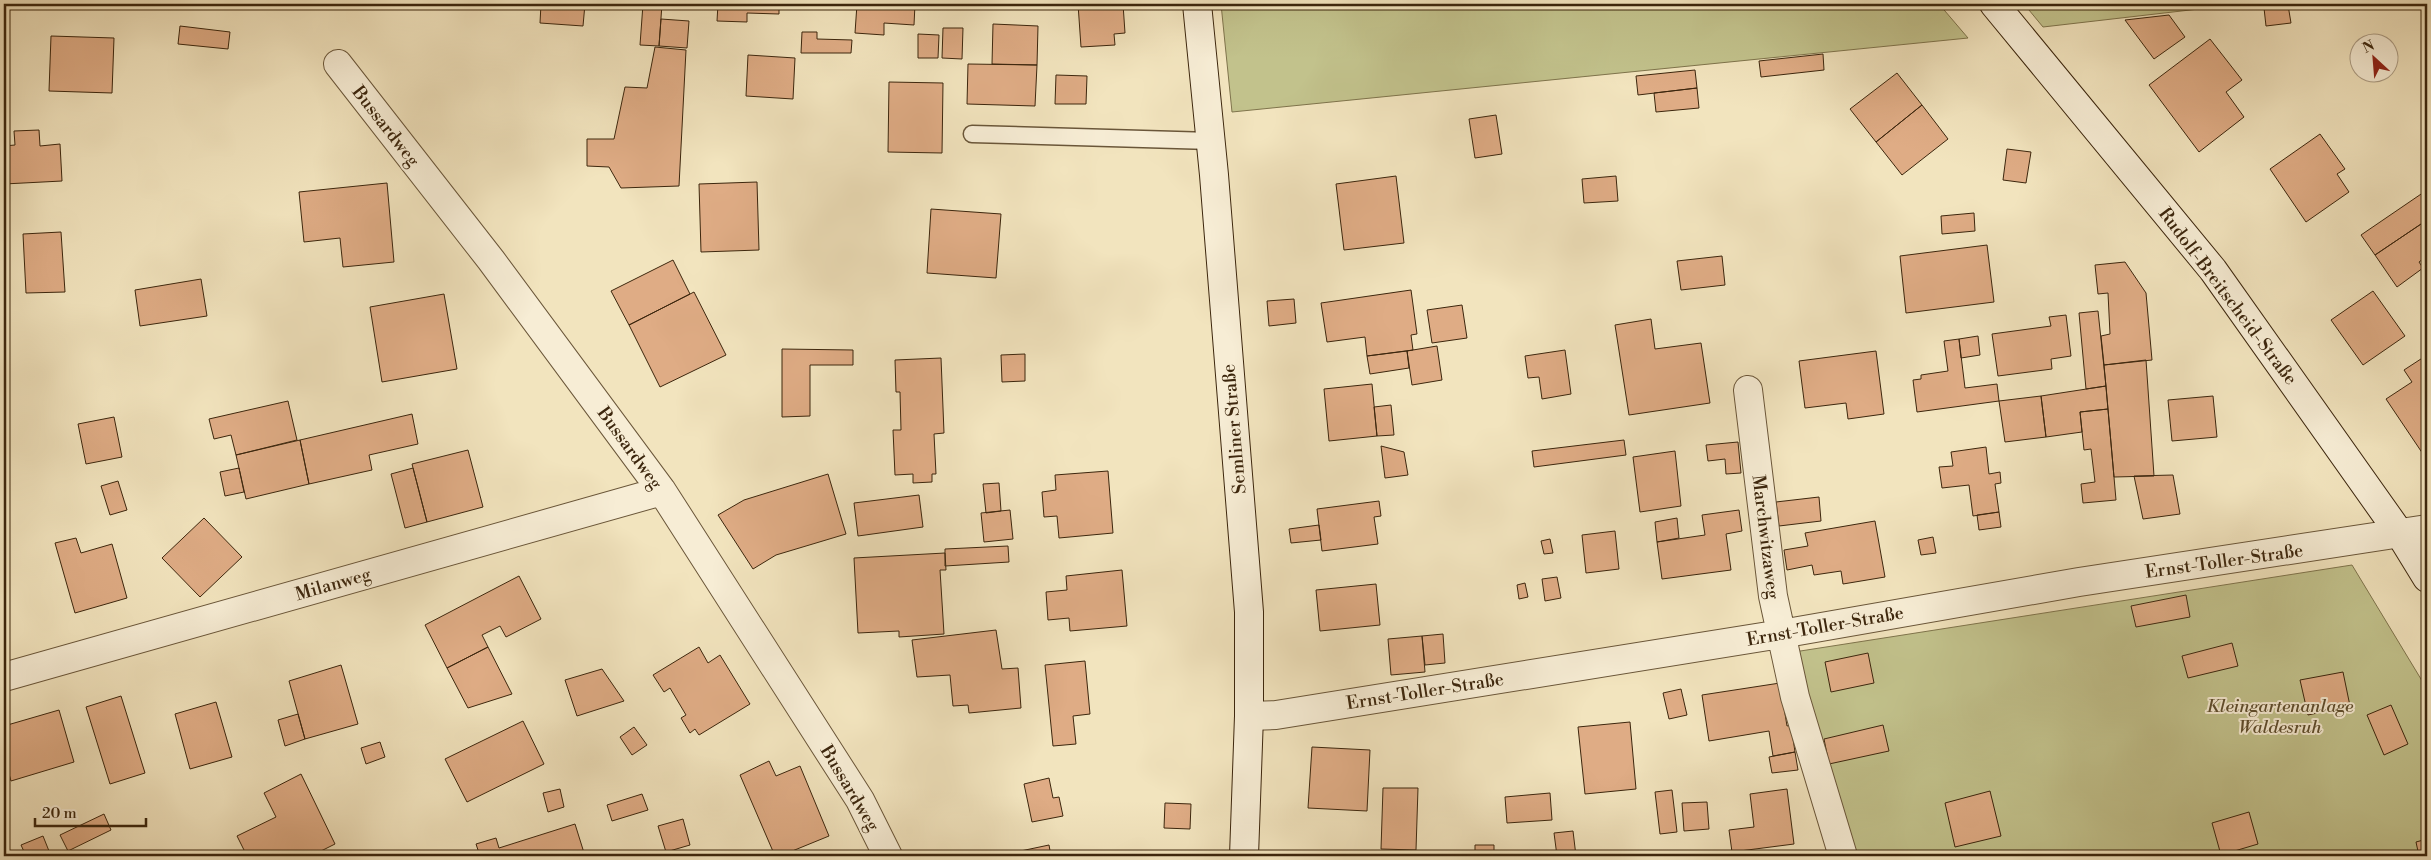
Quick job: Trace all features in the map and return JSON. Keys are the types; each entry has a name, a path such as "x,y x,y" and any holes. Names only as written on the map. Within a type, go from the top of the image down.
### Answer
{"street":[{"name":"Semliner Straße","path":"1197,4 1211,142 1249,612 1249,716 1244,856"},
{"name":"Rudolf-Breitscheid-Straße","path":"1994,4 2213,270 2400,534 2427,578"},
{"name":"Bussardweg","path":"338,64 491,260 662,492 860,800 888,856"},
{"name":"Marchwitzaweg","path":"1748,390 1773,596 1796,697 1843,856"},
{"name":"Milanweg","path":"4,677 662,492"},
{"name":"Ernst-Toller-Straße","path":"1249,716 1276,715 1781,634 2079,582 2427,529"}],"lane":[{"path":"972,134 1211,142"}],"green space":[{"path":"1221,4 1939,4 1968,38 1232,112"},
{"path":"2024,4 2242,4 2043,27"},
{"name":"Kleingartenanlage Waldesruh","path":"2352,565 2427,689 2427,856 1852,856 1794,652"}],"building":[{"path":"541,4 585,4 583,26 540,23"},
{"path":"602,4 639,4 638,6"},
{"path":"643,4 662,4 659,46 640,45"},
{"path":"718,4 779,4 779,14 747,13 747,22 717,21"},
{"path":"857,4 915,4 914,25 884,23 884,35 855,33"},
{"path":"1078,4 1123,4 1125,33 1114,34 1115,45 1081,47"},
{"path":"2288,5 2291,23 2266,26 2264,8"},
{"path":"2169,15 2185,37 2154,59 2125,20"},
{"path":"661,19 689,21 687,48 659,46"},
{"path":"993,24 1038,26 1037,65 992,64"},
{"path":"180,26 230,32 228,49 178,44"},
{"path":"943,28 963,28 962,59 942,58"},
{"path":"802,32 817,32 817,39 852,40 851,53 801,53"},
{"path":"918,34 939,35 938,58 918,58"},
{"path":"51,36 114,38 112,93 49,91"},
{"path":"2210,39 2242,80 2226,92 2244,117 2199,152 2149,85"},
{"path":"655,47 686,50 679,186 621,188 609,167 587,166 587,139 614,139 625,87 647,88"},
{"path":"1823,54 1824,70 1761,77 1759,61"},
{"path":"748,55 795,58 793,99 746,96"},
{"path":"968,64 1037,65 1035,106 967,104"},
{"path":"1695,70 1697,88 1638,95 1636,76"},
{"path":"1897,73 1922,105 1876,142 1850,109"},
{"path":"1056,75 1087,76 1086,104 1055,104"},
{"path":"889,82 943,83 942,153 888,152"},
{"path":"1697,88 1699,108 1656,112 1654,93"},
{"path":"1922,105 1948,139 1902,175 1876,142"},
{"path":"1496,115 1502,154 1475,158 1469,119"},
{"path":"39,130 40,146 60,144 62,181 4,184 4,146 15,145 14,131"},
{"path":"2320,134 2345,169 2337,174 2349,192 2306,222 2270,169"},
{"path":"2007,149 2031,152 2026,183 2003,180"},
{"path":"1396,176 1404,243 1344,250 1336,184"},
{"path":"1616,176 1618,201 1584,203 1582,179"},
{"path":"757,182 759,250 701,252 699,184"},
{"path":"387,183 394,262 343,267 340,238 304,242 299,192"},
{"path":"2427,190 2427,220 2375,255 2361,235"},
{"path":"931,209 1001,214 996,278 927,273"},
{"path":"1974,213 1975,231 1942,234 1941,216"},
{"path":"2427,220 2427,256 2419,262 2423,268 2397,287 2375,255"},
{"path":"61,232 65,292 26,293 23,234"},
{"path":"1987,245 1994,302 1906,313 1900,256"},
{"path":"1722,256 1725,285 1681,290 1677,261"},
{"path":"673,260 690,294 629,325 611,291"},
{"path":"2125,262 2146,293 2152,360 2104,365 2101,336 2110,334 2108,293 2098,294 2095,265"},
{"path":"201,279 207,316 140,326 135,290"},
{"path":"1411,290 1417,334 1411,335 1413,350 1367,356 1365,337 1327,342 1321,303"},
{"path":"2373,291 2405,336 2363,365 2331,320"},
{"path":"694,292 726,355 660,387 629,325"},
{"path":"444,294 457,369 382,382 370,307"},
{"path":"1294,299 1296,323 1269,326 1267,301"},
{"path":"1462,305 1467,338 1432,343 1427,310"},
{"path":"2098,311 2106,386 2086,389 2079,313"},
{"path":"2066,315 2071,356 2051,359 2052,369 1998,376 1992,334 2051,326 2049,317"},
{"path":"1651,319 1655,349 1701,343 1710,403 1629,415 1615,325"},
{"path":"1978,336 1980,355 1961,358 1959,339"},
{"path":"1959,339 1965,388 1997,384 1999,401 1917,412 1913,380 1921,379 1921,375 1948,371 1944,341"},
{"path":"1437,346 1442,380 1412,385 1407,351"},
{"path":"782,349 853,350 853,365 810,365 810,416 782,417"},
{"path":"1565,350 1571,394 1542,399 1539,377 1528,378 1525,356"},
{"path":"1407,351 1409,368 1370,374 1367,356"},
{"path":"1876,351 1884,414 1848,419 1846,403 1805,408 1799,361"},
{"path":"1025,354 1025,381 1002,382 1001,355"},
{"path":"2427,355 2427,456 2425,457 2386,399 2412,382 2404,370"},
{"path":"941,358 944,433 934,434 936,474 932,474 932,482 913,483 913,474 895,475 893,430 901,430 900,392 896,392 895,360"},
{"path":"2146,360 2154,476 2114,477 2104,365"},
{"path":"1372,384 1377,436 1329,441 1324,389"},
{"path":"2106,386 2108,409 2080,412 2082,432 2046,437 2041,396"},
{"path":"2041,396 2046,437 2005,442 1999,401"},
{"path":"2213,396 2217,437 2172,441 2168,400"},
{"path":"288,401 297,440 236,455 231,435 214,439 209,419"},
{"path":"1391,405 1394,435 1377,436 1374,407"},
{"path":"2108,409 2116,500 2083,503 2081,484 2095,482 2091,449 2084,450 2080,412"},
{"path":"412,414 418,444 369,455 372,470 309,484 300,440"},
{"path":"114,417 122,457 86,464 78,424"},
{"path":"300,440 309,484 246,499 236,455"},
{"path":"1624,440 1626,455 1534,467 1532,451"},
{"path":"1738,442 1741,473 1726,474 1725,459 1708,461 1706,445"},
{"path":"1381,446 1404,452 1408,475 1385,478"},
{"path":"1986,447 1989,474 2000,472 2001,483 1995,484 1999,512 1973,516 1969,485 1942,488 1939,467 1953,466 1951,452"},
{"path":"468,450 483,507 427,522 412,464"},
{"path":"1675,451 1681,506 1640,512 1633,457"},
{"path":"239,468 244,492 225,496 220,472"},
{"path":"413,468 427,522 405,528 391,474"},
{"path":"1108,471 1113,533 1059,538 1057,516 1044,517 1042,492 1056,490 1055,475"},
{"path":"828,474 846,534 776,555 753,569 718,515 744,500"},
{"path":"2173,475 2180,514 2143,519 2134,476"},
{"path":"118,481 127,510 110,515 101,486"},
{"path":"999,483 1001,511 986,513 983,484"},
{"path":"919,495 923,527 858,536 854,503"},
{"path":"1819,497 1821,521 1779,526 1776,502"},
{"path":"1379,501 1381,516 1374,517 1378,544 1322,551 1317,509"},
{"path":"1010,510 1013,539 984,542 981,513"},
{"path":"1739,510 1742,531 1726,534 1731,570 1662,579 1657,542 1705,535 1702,515"},
{"path":"1999,512 2001,527 1979,530 1977,515"},
{"path":"204,518 242,557 200,597 162,558"},
{"path":"1677,518 1679,538 1657,542 1655,522"},
{"path":"1875,521 1885,577 1843,584 1841,571 1814,575 1812,565 1787,570 1784,550 1808,546 1805,533"},
{"path":"1319,525 1321,540 1291,543 1289,529"},
{"path":"1615,531 1619,569 1586,573 1582,535"},
{"path":"1933,537 1936,553 1921,555 1918,540"},
{"path":"76,538 81,553 112,544 127,598 75,613 55,543"},
{"path":"1550,539 1553,553 1544,554 1541,541"},
{"path":"1008,546 1009,562 945,566 945,549"},
{"path":"945,553 946,570 940,570 944,634 899,637 899,631 858,633 854,558"},
{"path":"1122,570 1127,626 1070,631 1069,618 1048,620 1046,592 1067,590 1066,576"},
{"path":"519,576 541,619 506,637 500,626 482,635 488,647 447,668 425,625"},
{"path":"1557,577 1561,598 1545,601 1542,579"},
{"path":"1525,583 1528,597 1519,599 1517,585"},
{"path":"1376,584 1380,625 1320,631 1316,590"},
{"path":"2186,595 2190,617 2136,627 2131,606"},
{"path":"996,630 1002,669 1018,668 1021,708 969,713 968,705 953,706 950,675 917,677 912,640"},
{"path":"1443,634 1445,663 1425,665 1422,636"},
{"path":"1422,636 1425,672 1391,675 1388,639"},
{"path":"2232,643 2238,666 2188,678 2182,656"},
{"path":"488,647 512,694 468,708 447,668"},
{"path":"699,647 708,663 720,655 750,704 699,735 695,729 690,733 681,718 686,715 670,688 664,692 653,675"},
{"path":"1868,653 1874,683 1831,692 1825,662"},
{"path":"1085,661 1090,714 1073,716 1076,744 1053,746 1045,665"},
{"path":"341,665 358,724 305,739 289,681"},
{"path":"602,669 624,701 577,716 565,680"},
{"path":"2343,672 2350,706 2308,715 2300,680"},
{"path":"1780,683 1787,726 1791,725 1795,752 1773,756 1769,731 1709,741 1702,695"},
{"path":"1681,689 1687,715 1669,719 1663,693"},
{"path":"121,696 145,773 110,784 86,707"},
{"path":"216,702 232,757 190,769 175,714"},
{"path":"2391,705 2408,744 2384,755 2367,715"},
{"path":"59,710 74,762 11,781 4,756 4,726"},
{"path":"298,714 305,739 285,746 278,720"},
{"path":"523,721 544,764 467,802 445,759"},
{"path":"1630,722 1636,789 1585,794 1578,727"},
{"path":"1883,725 1889,751 1829,764 1824,739"},
{"path":"634,727 647,745 632,755 620,737"},
{"path":"380,742 385,757 366,764 361,748"},
{"path":"1312,747 1370,750 1367,811 1308,808"},
{"path":"1795,752 1798,770 1772,773 1769,757"},
{"path":"769,761 776,776 800,766 829,836 780,856 775,856 740,775"},
{"path":"301,774 335,844 311,856 291,856 290,853 284,856 247,856 237,836 276,817 264,793"},
{"path":"1049,778 1053,798 1059,797 1063,816 1032,822 1024,784"},
{"path":"1383,788 1418,788 1416,850 1381,849"},
{"path":"560,789 564,807 548,812 543,793"},
{"path":"1787,789 1794,844 1732,852 1729,830 1754,827 1750,794"},
{"path":"1672,790 1677,832 1660,834 1655,792"},
{"path":"1990,791 2001,836 1955,847 1945,803"},
{"path":"1550,793 1552,820 1507,823 1505,797"},
{"path":"642,794 648,810 612,821 607,805"},
{"path":"1707,802 1709,829 1684,831 1682,803"},
{"path":"1165,803 1191,804 1190,829 1164,828"},
{"path":"2249,812 2258,844 2221,855 2212,823"},
{"path":"104,814 111,830 68,851 60,835"},
{"path":"683,819 690,845 666,852 658,826"},
{"path":"575,824 585,856 480,856 476,844 496,838 499,848"},
{"path":"1573,831 1576,856 1557,856 1554,833"},
{"path":"43,836 51,856 26,856 21,845"},
{"path":"2427,839 2427,856 2419,856 2416,842"},
{"path":"1049,845 1051,856 997,856"},
{"path":"1475,845 1494,845 1494,856 1475,856"},
{"path":"1162,852 1191,854 1191,856 1162,856"}]}
